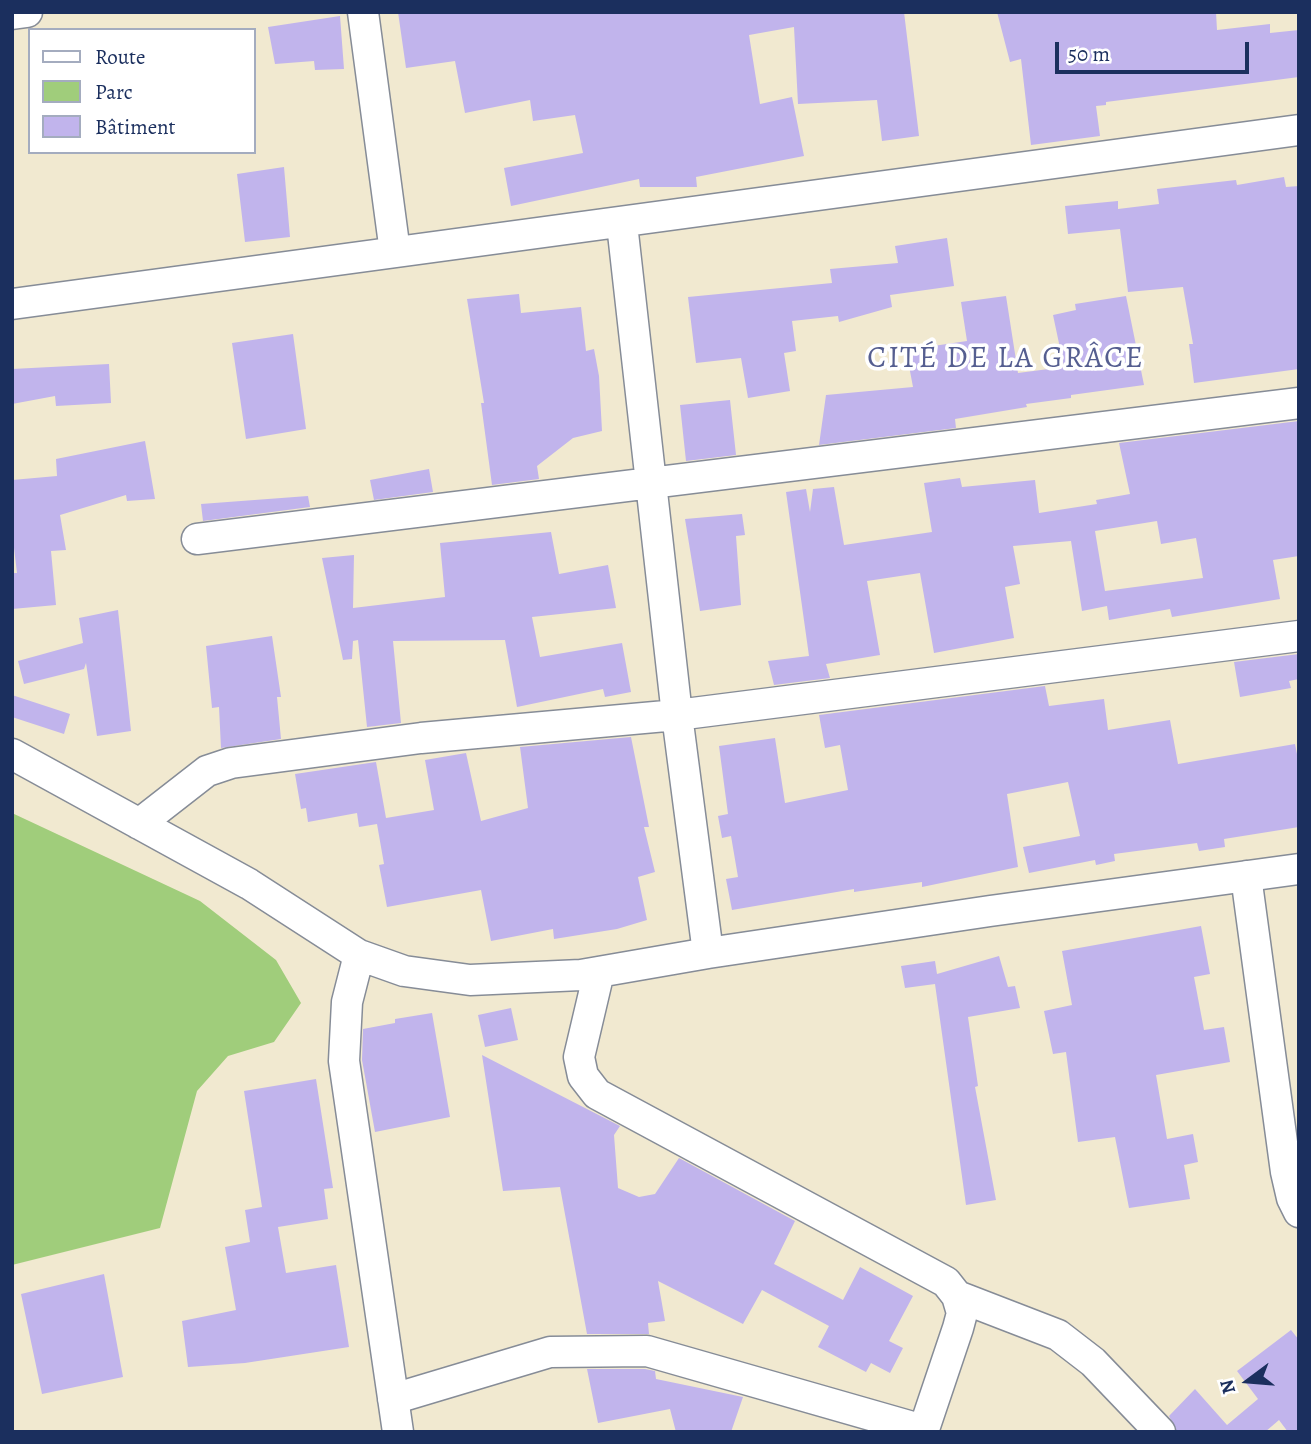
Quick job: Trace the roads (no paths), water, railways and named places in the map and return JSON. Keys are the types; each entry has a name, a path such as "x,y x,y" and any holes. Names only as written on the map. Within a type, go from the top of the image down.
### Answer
{"street":[{"path":"12,14 27,12"},
{"path":"363,12 395,252"},
{"path":"12,304 622,224 1299,130"},
{"path":"622,224 677,715 708,953"},
{"path":"197,539 1299,403"},
{"path":"139,824 207,771 231,763 421,738 677,715 1299,636"},
{"path":"12,754 249,884 359,955 404,971 470,980 599,972 708,953 1299,869"},
{"path":"1246,876 1286,1172 1292,1198 1299,1212"},
{"path":"359,955 347,1002 344,1060 398,1432"},
{"path":"393,1399 550,1352 647,1351 923,1431 962,1313 957,1296 946,1282 597,1094 583,1076 579,1057 599,972"},
{"path":"957,1296 1058,1335 1093,1362 1160,1432"}],"district":[{"name":"CITÉ DE LA GRÂCE","path":"1006,360"}]}
